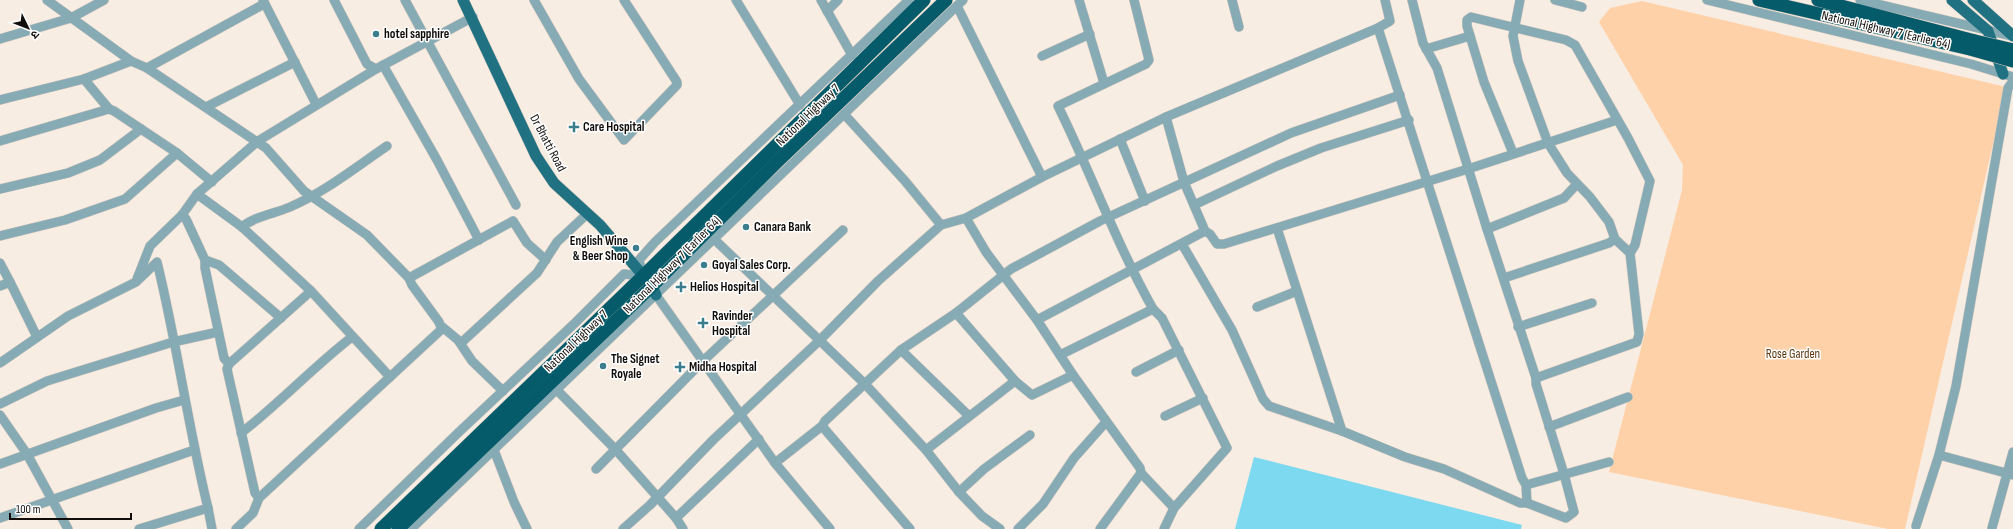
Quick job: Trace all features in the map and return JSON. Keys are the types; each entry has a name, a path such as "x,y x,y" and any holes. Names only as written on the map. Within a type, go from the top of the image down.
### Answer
{"highway":[{"name":"National Highway 7","path":"381,529 643,276 924,0"},
{"name":"National Highway 7 (Earlier 64)","path":"1759,0 1972,45 2013,50"},
{"name":"National Highway 7 (Earlier 64)","path":"1818,0 1972,45 2013,61"},
{"name":"National Highway 7 (Earlier 64)","path":"398,529 554,386 654,291 776,163 955,2"}],"main road":[{"name":"Dr Bhatti Road","path":"464,0 536,156 554,183 600,225 654,291"},
{"path":"1952,0 1988,31 2008,75"},
{"path":"1973,0 2013,36 2013,44"}],"street":[{"path":"47,0 131,61 147,68 258,141 304,191 367,235 409,278 412,285 443,328 460,344 472,361 503,391"},
{"path":"0,39 71,18 104,0"},
{"path":"334,0 367,64 379,67 437,160 479,240"},
{"path":"405,0 516,205"},
{"path":"534,0 579,79 624,140 677,85 677,82 624,0"},
{"path":"736,0 800,105"},
{"path":"821,0 852,55"},
{"path":"827,11 838,0"},
{"path":"359,529 575,323 624,274 643,276 639,260 655,242 909,0"},
{"path":"1079,0 1104,83"},
{"path":"1134,0 1149,60 1146,64 1058,106 1083,157 1108,218 1132,270 1152,309 1162,318 1227,448 1174,508 1164,529"},
{"path":"1232,0 1239,26"},
{"path":"622,529 657,497 714,439 819,341 878,281 941,225 966,218 1042,177 1166,117 1378,28 1390,21 1385,0"},
{"path":"1182,244 1232,330 1263,399 1268,406 1342,432 1405,457 1444,469 1520,503 1527,503 1566,518 1574,512 1564,474 1536,384 1536,378 1518,327 1504,278 1500,272 1437,68 1423,43 1412,0"},
{"path":"1520,0 1513,36 1518,61 1548,143 1567,173 1590,197 1609,222 1616,239 1630,253"},
{"path":"1555,0 1582,7"},
{"path":"1707,0 1971,64 2008,75 2011,84 1956,386 1938,455 1916,526"},
{"path":"1860,0 2013,36"},
{"path":"147,68 264,2 316,104"},
{"path":"830,529 775,463 742,414 654,291 714,239 844,114 955,2 1042,177"},
{"path":"136,282 150,246 182,215 197,194 258,141 316,104 379,67 473,17"},
{"path":"1513,153 1484,82 1470,36 1467,20 1471,18 1566,40 1575,45 1650,181 1635,245 1630,253 1639,334 1637,342 1536,378"},
{"path":"1378,28 1409,120 1519,470 1526,485 1527,503"},
{"path":"1042,56 1090,34"},
{"path":"1426,49 1470,36"},
{"path":"0,100 84,79 131,61"},
{"path":"206,108 295,62"},
{"path":"84,79 108,110"},
{"path":"775,463 822,426 824,421 901,350 956,313 1011,269 1108,218 1291,133 1400,94"},
{"path":"0,141 108,110 114,111 177,153 212,182"},
{"path":"844,114 905,181 941,225"},
{"path":"1166,117 1184,182 1205,231 1210,234 1217,244 1224,244 1468,169 1617,120"},
{"path":"1194,205 1277,166 1321,148 1409,120"},
{"path":"0,189 68,173 100,160 141,130"},
{"path":"1120,139 1145,201"},
{"path":"242,227 248,222 290,208 312,196 387,146"},
{"path":"0,236 65,220 125,199 177,153"},
{"path":"1487,229 1564,198 1578,184"},
{"path":"197,194 242,227 311,291 390,377"},
{"path":"460,344 538,273 557,242 587,214"},
{"path":"182,215 186,219 205,260 205,268 218,332 224,358 229,364"},
{"path":"966,218 986,252 1037,320 1073,375 1140,468 1141,474 1174,508"},
{"path":"409,278 513,221 527,243 546,260"},
{"path":"1277,228 1342,432"},
{"path":"596,469 704,361 843,230"},
{"path":"1037,320 1205,231"},
{"path":"714,239 772,297 865,384 926,450 959,492 982,516 1000,529"},
{"path":"1504,278 1609,243 1616,239"},
{"path":"205,260 219,265 281,318"},
{"path":"0,363 68,316 136,282 157,262 166,299 194,450 212,529"},
{"path":"0,263 37,337"},
{"path":"0,286 10,282"},
{"path":"259,498 255,493 240,433 228,369 229,364 311,291"},
{"path":"1257,307 1297,291"},
{"path":"1518,327 1592,303"},
{"path":"1060,355 1152,309"},
{"path":"956,313 1015,381 1032,396 1073,375"},
{"path":"236,529 253,513 259,498 443,328"},
{"path":"0,404 48,381 173,342 218,332"},
{"path":"240,433 269,412 328,355 352,337"},
{"path":"901,350 968,416"},
{"path":"1136,372 1178,350"},
{"path":"926,450 1015,381"},
{"path":"411,529 494,450 554,386 616,450 676,518 683,529"},
{"path":"1549,427 1628,397"},
{"path":"1165,416 1202,398"},
{"path":"0,464 156,408 184,400"},
{"path":"0,415 27,454 68,529"},
{"path":"1018,529 1043,504 1074,458 1106,422"},
{"path":"822,426 910,529"},
{"path":"959,492 984,469 1030,435"},
{"path":"676,518 759,439"},
{"path":"0,518 194,450"},
{"path":"494,450 514,502 527,529"},
{"path":"1992,528 2010,474 2013,452"},
{"path":"1938,455 2010,474"},
{"path":"1526,485 1609,462"},
{"path":"1100,529 1136,478 1141,474"},
{"path":"139,529 208,508"}],"green space":[{"name":"Rose Garden","path":"1642,1 2006,87 1905,529 1888,529 1609,472 1682,190 1683,165 1599,22 1610,8"}],"water":[{"path":"1254,457 1522,525 1521,529 1235,529"}],"place":[{"name":"hotel sapphire","path":"376,34"},
{"name":"Care Hospital","path":"574,127"},
{"name":"Canara Bank","path":"746,227"},
{"name":"English Wine & Beer Shop","path":"636,248"},
{"name":"Goyal Sales Corp.","path":"704,265"},
{"name":"Helios Hospital","path":"681,287"},
{"name":"Ravinder Hospital","path":"703,323"},
{"name":"The Signet Royale","path":"603,366"},
{"name":"Midha Hospital","path":"680,367"}]}
